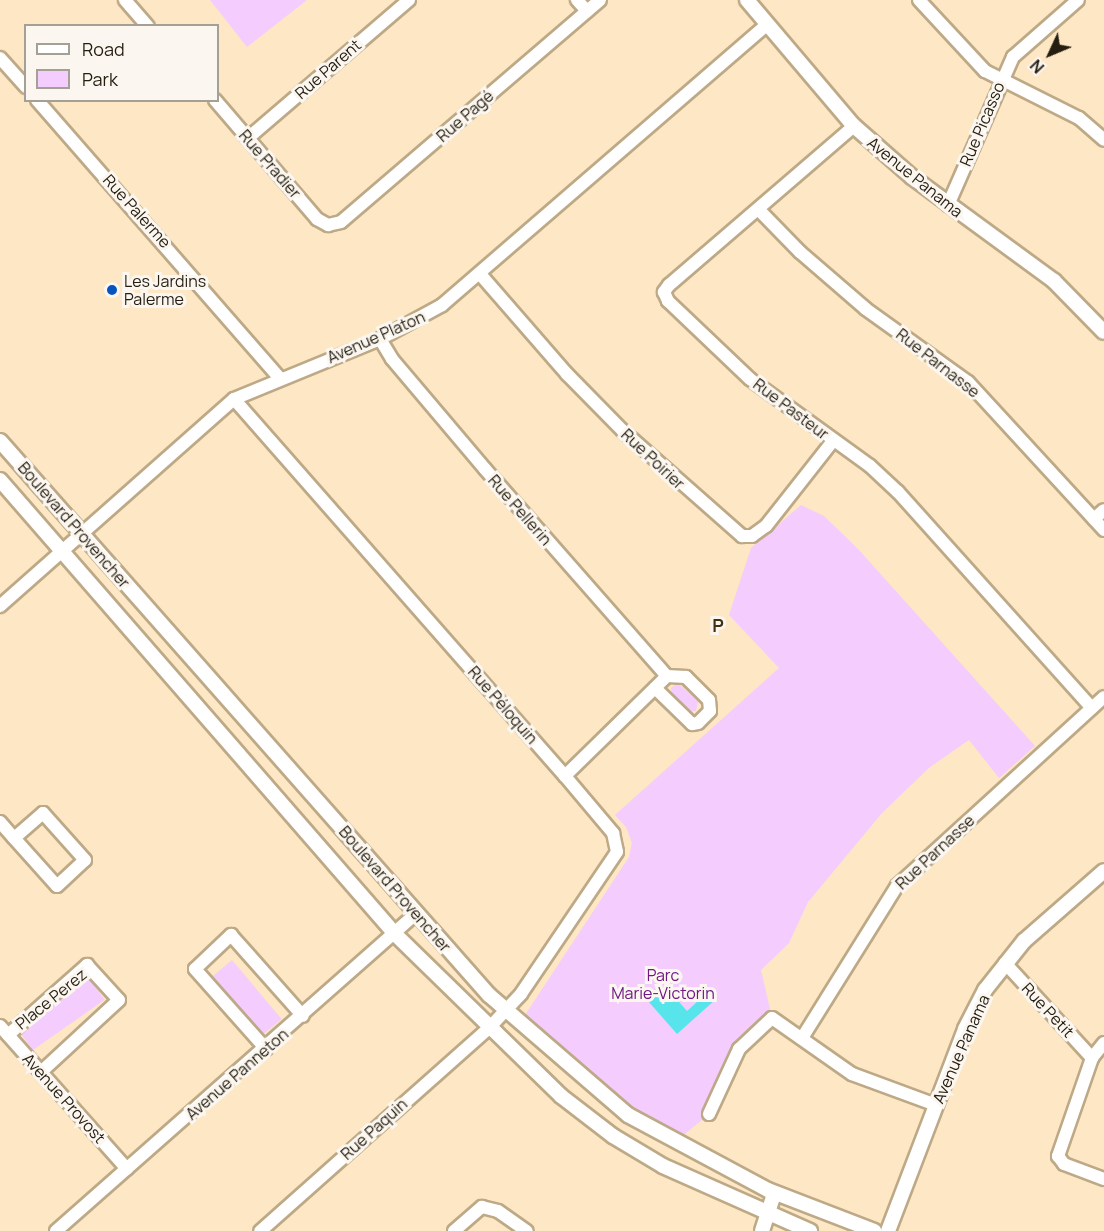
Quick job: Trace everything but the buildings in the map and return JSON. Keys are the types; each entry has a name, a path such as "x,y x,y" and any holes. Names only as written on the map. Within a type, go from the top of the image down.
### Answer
{"street":[{"path":"125,0 146,24"},
{"name":"Rue Parent","path":"248,138 409,0"},
{"path":"577,0 587,11"},
{"name":"Rue Pagé","path":"328,225 341,222 354,212 600,0"},
{"name":"Avenue Panama","path":"747,0 854,126 948,205 1054,281 1104,332"},
{"path":"919,0 973,61 1079,118 1104,140"},
{"name":"Rue Picasso","path":"948,205 1001,78 1013,57 1078,0"},
{"name":"Avenue Platon","path":"0,606 234,399 380,339 424,317 480,274 768,24"},
{"path":"0,58 24,85"},
{"name":"Rue Palerme","path":"39,102 280,379"},
{"name":"Rue Pradier","path":"217,102 317,219 328,225"},
{"name":"Rue Pasteur","path":"854,126 664,292 668,301 735,366 833,441 870,466 898,492 1092,708"},
{"name":"Rue Parnasse","path":"759,210 800,252 866,309 968,382 1104,530"},
{"name":"Rue Poirier","path":"480,274 567,374 622,431 742,536 752,536 766,526 833,441"},
{"name":"Rue Pellerin","path":"380,339 392,359 485,469 667,676"},
{"name":"Rue Péloquin","path":"234,399 565,776 613,834 617,852 521,994 489,1028"},
{"name":"Boulevard Provencher","path":"0,441 416,914 506,1010 628,1115 774,1193 874,1231"},
{"name":"Boulevard Provencher","path":"0,480 396,935 561,1096 613,1136 663,1166 789,1227 810,1231"},
{"path":"1094,519 1104,510"},
{"path":"565,776 667,676 686,677 710,700 710,711 698,723 692,724 655,688"},
{"name":"Rue Parnasse","path":"802,1038 897,886 1104,697"},
{"path":"0,822 14,838 57,886 85,860 43,813 14,838"},
{"name":"Avenue Panama","path":"888,1231 975,1008 1005,963 1024,941 1104,871"},
{"name":"Avenue Panneton","path":"56,1231 396,935 416,914"},
{"path":"266,1049 195,969 231,935 303,1016"},
{"name":"Rue Petit","path":"1005,963 1092,1058"},
{"name":"Place Perez","path":"4,1030 87,965 119,1000 41,1072"},
{"path":"709,1114 739,1048 772,1018 802,1038 830,1061 852,1074 936,1105"},
{"name":"Rue Paquin","path":"260,1231 489,1028"},
{"name":"Avenue Provost","path":"4,1030 127,1169"},
{"path":"1104,1043 1092,1058 1058,1156 1064,1164 1104,1179"},
{"path":"762,1231 774,1193"},
{"path":"789,1227 797,1202"},
{"path":"454,1231 482,1207 498,1211 527,1231"}],"green space":[{"path":"210,0 307,0 247,47"},
{"name":"Parc Marie-Victorin","path":"801,505 824,516 858,549 1035,746 999,778 969,740 930,767 882,813 808,902 789,943 761,970 772,1018 739,1049 709,1114 675,1142 523,1018 629,857 632,843 626,827 615,815 779,668 729,615 751,548"},
{"path":"678,683 698,701 696,711 685,711 672,695 671,688"},
{"path":"232,960 281,1019 262,1036 212,977"},
{"path":"88,976 105,1000 33,1050 16,1026"}],"water":[{"path":"665,986 687,1011 708,992 715,1000 677,1034 648,1001"}],"place":[{"name":"Les Jardins Palerme","path":"112,290"}],"district":[{"name":"P","path":"718,625"}]}
